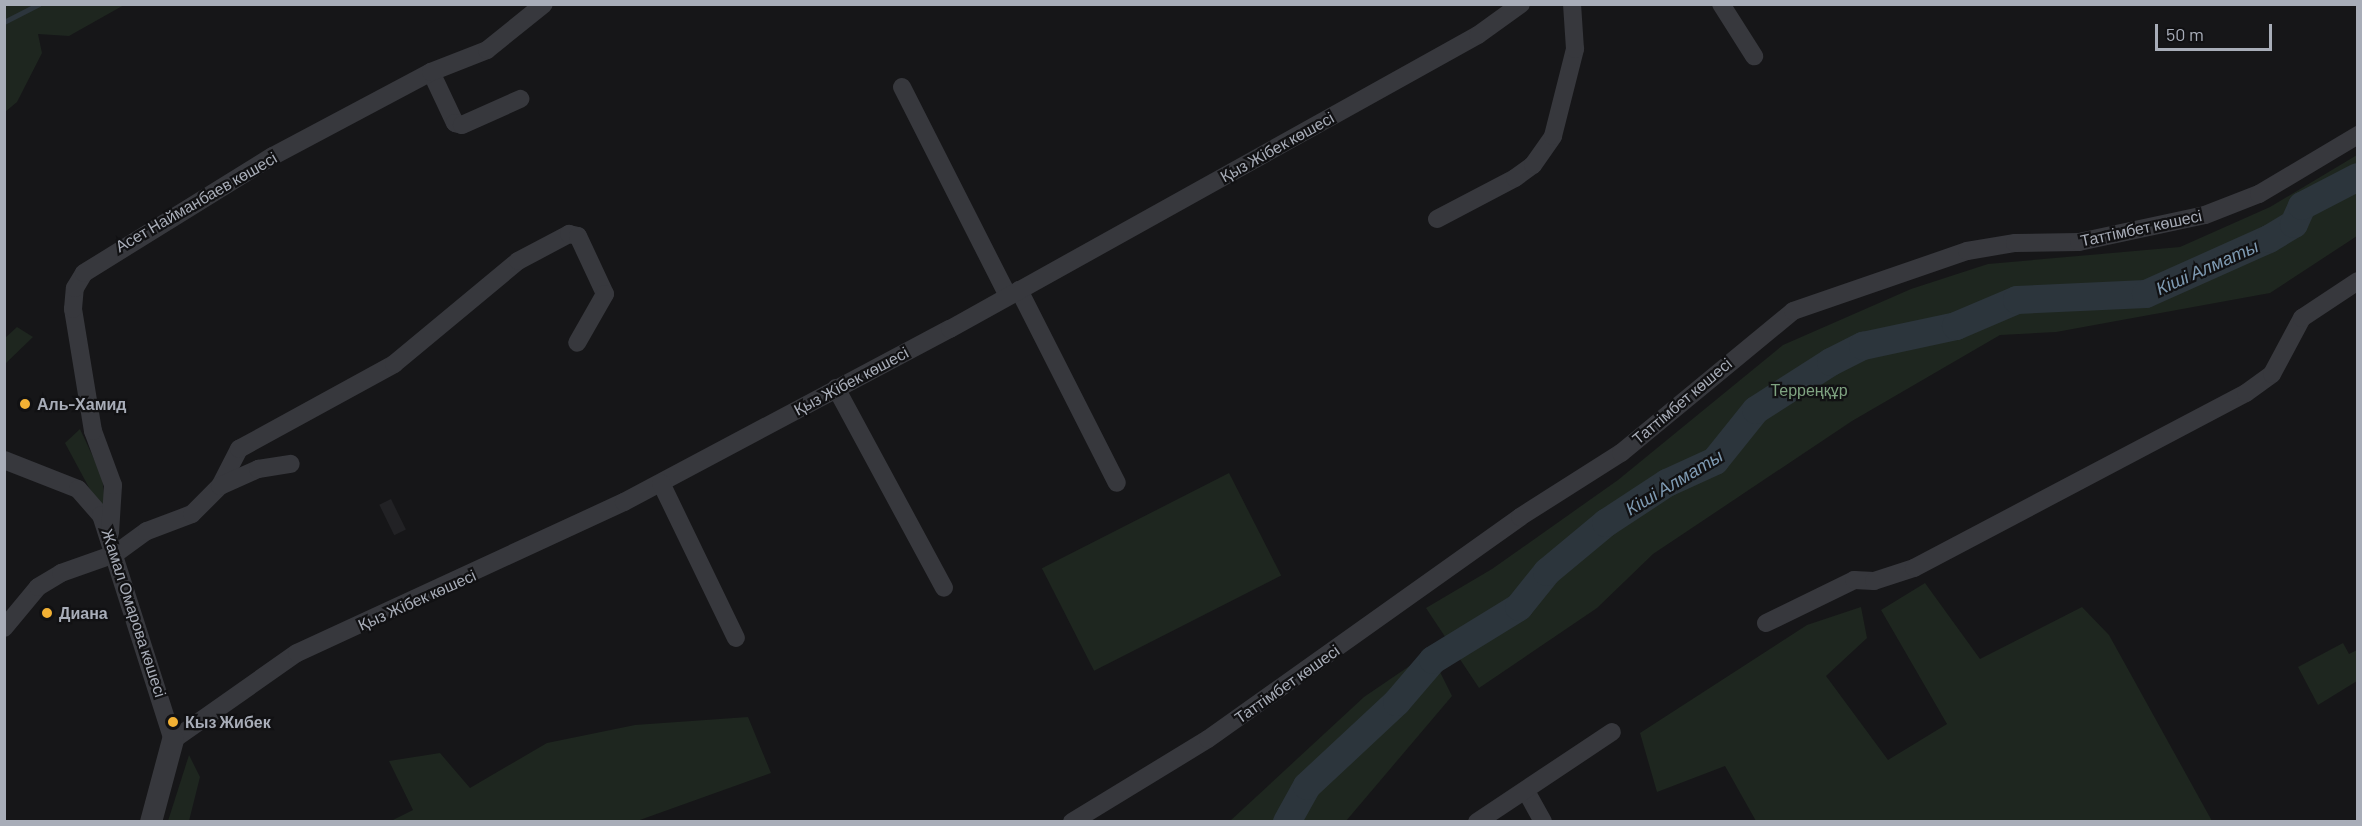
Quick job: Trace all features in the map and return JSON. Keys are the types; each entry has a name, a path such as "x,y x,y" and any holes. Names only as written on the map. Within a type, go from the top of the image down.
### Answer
{"street":[{"name":"Асет Найманбаев көшесі","path":"110,534 113,485 93,430 73,309 75,288 84,273 273,156 431,72 487,50 544,4"},
{"name":"Қыз Жібек көшесі","path":"173,740 297,653 661,483 1014,293 1479,35 1521,4"},
{"path":"1437,219 1515,178 1533,165 1553,136 1575,50 1572,4"},
{"path":"1720,4 1754,56"},
{"path":"431,72 455,123 462,125 519,99"},
{"path":"902,87 1117,483"},
{"name":"Таттімбет көшесі","path":"1072,822 1208,739 1520,518 1621,453 1793,311 1967,251 2015,243 2079,242 2205,215 2259,194 2358,135"},
{"path":"4,628 38,587 115,555 147,531 192,514 220,486 239,449 394,364 518,261 569,234 578,236 605,294 577,343"},
{"path":"1766,623 1854,580 1881,580 1914,568 2246,393 2272,374 2302,318 2358,281"},
{"path":"836,388 944,588"},
{"name":"Жамал Омарова көшесі","path":"4,460 78,489 110,534 173,740"},
{"path":"220,486 258,469 291,464"},
{"path":"661,483 736,638"},
{"path":"1477,822 1612,732"},
{"path":"151,822 173,740"},
{"path":"1526,790 1543,822"}],"shaded area":[{"path":"391,499 406,530 394,535 379,505"}],"green space":[{"path":"5,4 124,5 69,36 38,34 42,53 17,102 5,112"},
{"name":"Терреңқұр","path":"2357,155 2357,236 2270,293 2056,332 2000,335 1852,421 1653,554 1597,608 1479,688 1426,608 1492,569 1618,480 1783,345 1911,289 1988,264 2180,247 2270,207"},
{"path":"17,327 33,337 5,364 5,338"},
{"path":"80,429 102,476 107,521 65,443"},
{"path":"1229,473 1281,575 1094,671 1042,568"},
{"path":"1925,583 1980,659 2082,607 2109,635 2212,821 1756,821 1725,766 1657,792 1640,733 1807,625 1861,607 1867,638 1826,676 1888,760 1947,724 1881,610"},
{"path":"2343,643 2349,654 2357,650 2357,681 2318,705 2298,667"},
{"path":"1430,652 1452,696 1346,821 1230,821 1364,697"},
{"path":"748,717 771,773 637,821 391,821 413,810 389,761 440,753 470,788 547,743 635,725"},
{"path":"189,755 200,777 189,821 168,821"}],"waterway":[{"path":"4,22 39,4"},
{"name":"Кіші Алматы","path":"1287,822 1307,786 1397,702 1433,660 1519,607 1547,572 1606,523 1667,483 1715,461 1756,410 1831,362 1863,346 1956,326 2017,300 2146,294 2269,239 2294,224 2302,206 2358,177"}],"place":[{"name":"Аль-Хамид","path":"25,404"},
{"name":"Диана","path":"47,613"},
{"name":"Кыз Жибек","path":"173,722"}]}
